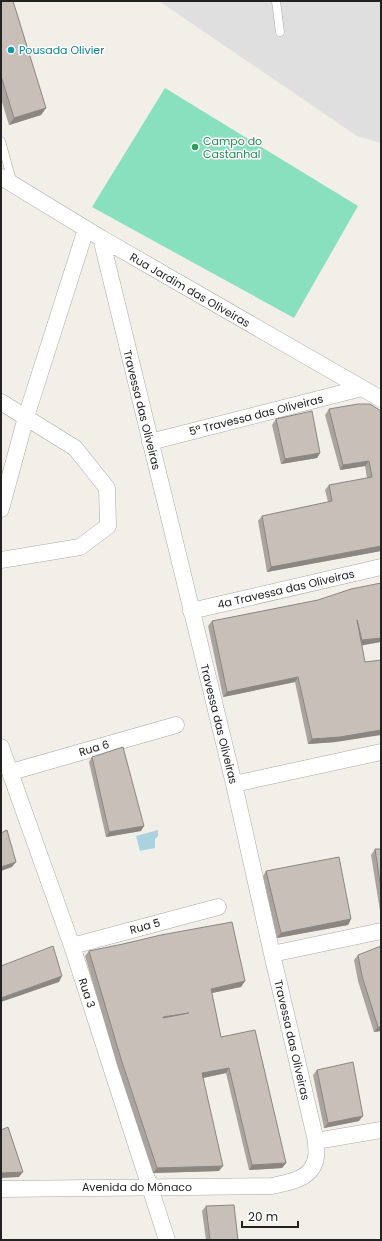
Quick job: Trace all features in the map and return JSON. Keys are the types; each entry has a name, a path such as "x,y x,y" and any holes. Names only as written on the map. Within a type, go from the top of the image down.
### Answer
{"street":[{"name":"Rua Jardim das Oliveiras","path":"7,181 101,238 381,399"},
{"path":"1,509 26,417 86,229"},
{"name":"Travessa das Oliveiras","path":"101,238 234,784 316,1141 316,1158 312,1169 296,1180 272,1186"},
{"name":"5ª Travessa das Oliveiras","path":"150,442 362,388"},
{"path":"1,402 75,448 108,488 108,526 80,547 1,560"},
{"name":"4a Travessa das Oliveiras","path":"191,611 381,567"},
{"name":"Rua 6","path":"11,772 176,724"},
{"name":"Rua 3","path":"1,747 72,946 167,1240"},
{"path":"234,784 381,752"},
{"name":"Rua 5","path":"72,946 218,907"},
{"path":"272,954 381,931"},
{"path":"316,1141 381,1130"},
{"name":"Avenida do Mônaco","path":"1,1189 272,1186"}],"lane":[{"path":"276,1 280,32"},
{"path":"1,141 7,181"}],"shaded area":[{"path":"159,1 381,1 381,143 357,136"}],"green space":[{"name":"Campo do Castanhal","path":"165,88 358,206 294,318 92,207"}],"water":[{"path":"158,830 158,836 155,839 155,848 140,851 136,836"}],"building":[{"name":"Pousada Olivier","path":"1,1 13,1 46,108 14,118 1,76"},
{"path":"358,404 370,404 381,411 381,546 271,567 262,516 332,501 329,485 372,477 369,461 343,465 329,409"},
{"path":"312,411 320,453 285,459 276,419"},
{"path":"381,583 381,638 362,640 357,620 365,662 381,660 381,730 340,737 312,739 298,677 227,692 212,621 318,600 351,589"},
{"path":"123,747 144,826 109,832 92,757"},
{"path":"7,830 16,862 1,867 1,833"},
{"path":"375,849 381,849 381,889"},
{"path":"339,857 351,919 281,933 266,871"},
{"path":"232,922 245,981 211,989 221,1037 255,1030 286,1163 252,1165 229,1068 202,1073 223,1166 157,1168 121,1059 89,951 161,935","holes":["189,1013 163,1018 163,1017"]},
{"path":"53,946 62,976 1,998 1,966"},
{"path":"381,946 381,1027 378,1027 362,976 358,955"},
{"path":"353,1062 363,1116 328,1123 317,1070"},
{"path":"8,1127 23,1172 1,1173 1,1130"},
{"path":"234,1205 238,1240 210,1240 206,1206"}],"place":[{"name":"Pousada Olivier","path":"11,50"},
{"name":"Campo do Castanhal","path":"195,147"}]}
